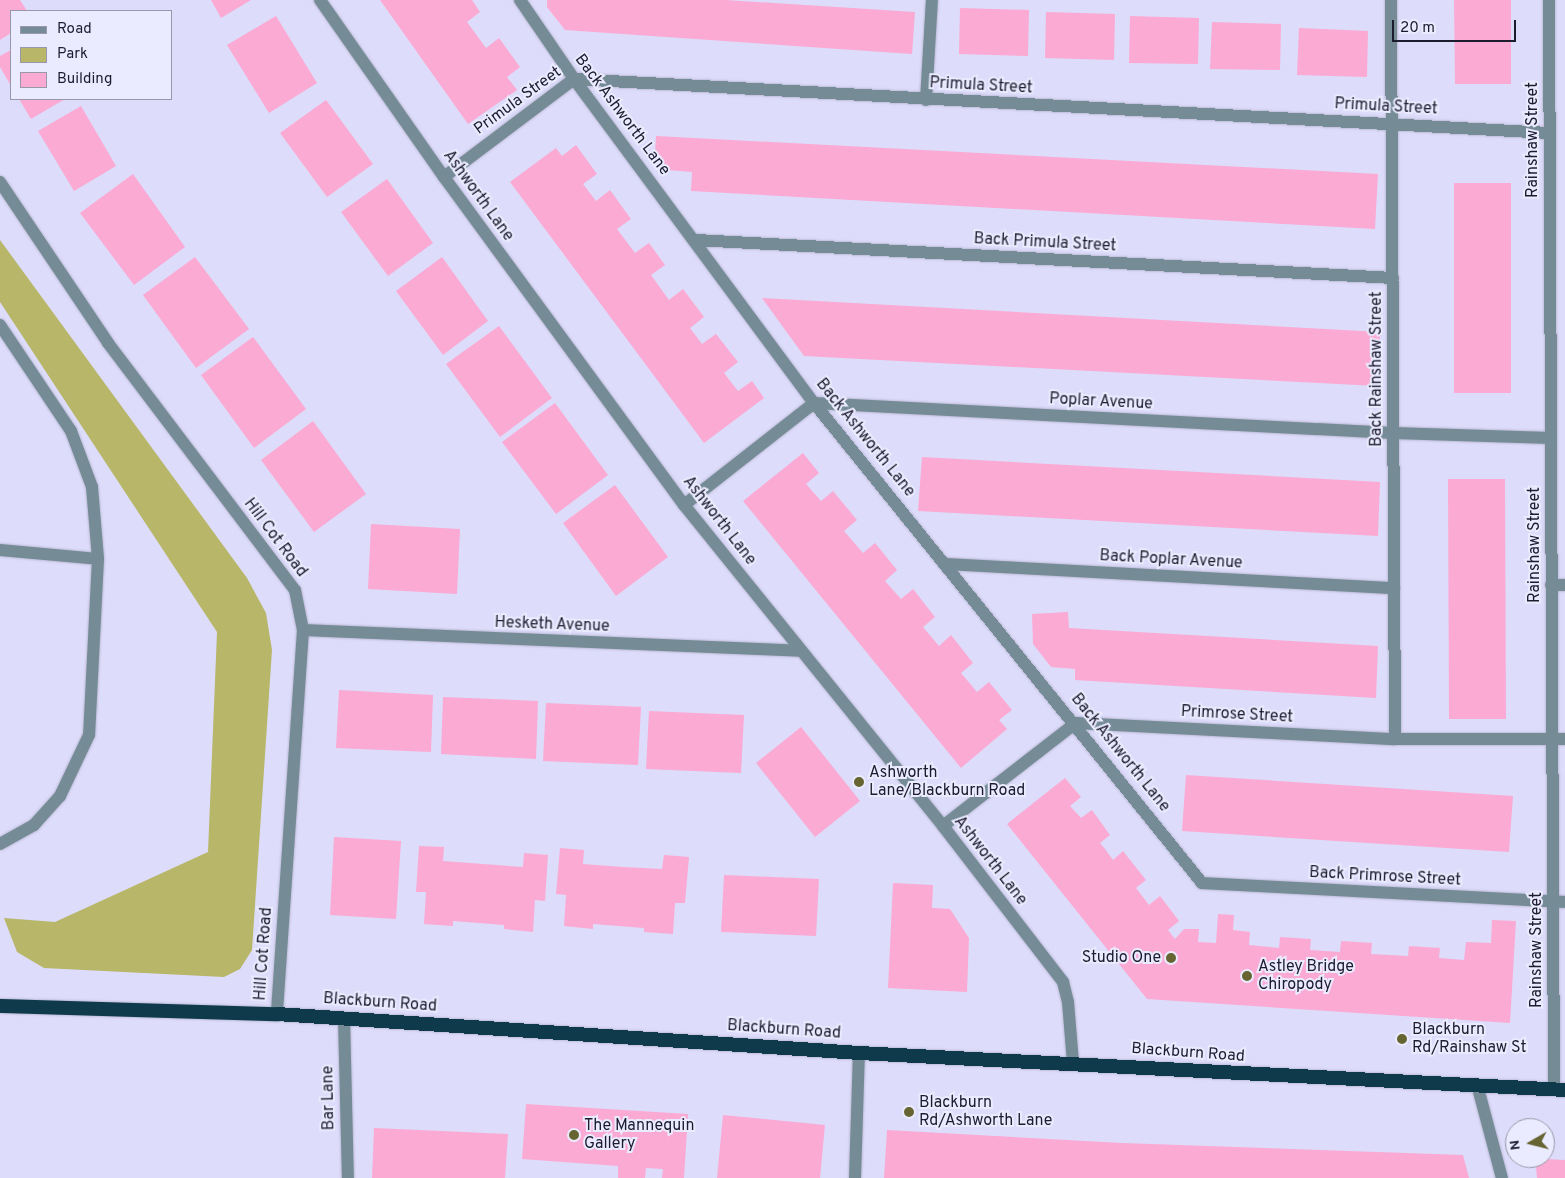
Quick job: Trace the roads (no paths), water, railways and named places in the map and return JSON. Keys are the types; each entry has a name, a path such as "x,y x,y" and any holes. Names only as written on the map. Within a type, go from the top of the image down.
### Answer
{"highway":[{"name":"Blackburn Road","path":"0,1006 277,1014 859,1053 1073,1063 1478,1088 1559,1090"}],"street":[{"name":"Ashworth Lane","path":"320,0 444,177 684,505 943,826 1063,982 1068,1002 1073,1063"},
{"name":"Back Ashworth Lane","path":"520,0 574,79 696,240 814,403 1076,723 1202,883"},
{"path":"926,100 932,0"},
{"name":"Back Rainshaw Street","path":"1391,0 1395,739"},
{"name":"Rainshaw Street","path":"1549,0 1551,585 1558,740 1559,1090"},
{"name":"Primula Street","path":"444,177 574,79 926,100 1550,133"},
{"name":"Hill Cot Road","path":"0,182 108,343 294,590 303,630 277,1014"},
{"name":"Back Primula Street","path":"696,240 1393,278"},
{"path":"0,325 71,431 92,487 98,559 89,735 60,796 34,825 0,844"},
{"path":"684,505 814,403"},
{"name":"Poplar Avenue","path":"814,403 1393,434 1551,438"},
{"path":"0,550 98,559"},
{"name":"Back Poplar Avenue","path":"946,564 1394,588"},
{"path":"1551,585 1565,585"},
{"name":"Hesketh Avenue","path":"303,630 801,651"},
{"path":"943,826 1076,723"},
{"name":"Primrose Street","path":"1076,723 1395,739 1558,740"},
{"name":"Back Primrose Street","path":"1202,883 1559,902"},
{"name":"Bar Lane","path":"344,1018 348,1178"},
{"path":"855,1178 859,1053"},
{"path":"1478,1088 1502,1178"}],"place":[{"name":"Ashworth Lane/Blackburn Road","path":"859,782"},
{"name":"Studio One","path":"1171,958"},
{"name":"Astley Bridge Chiropody","path":"1247,976"},
{"name":"Blackburn Rd/Rainshaw St","path":"1402,1039"},
{"name":"Blackburn Rd/Ashworth Lane","path":"909,1112"},
{"name":"The Mannequin Gallery","path":"574,1135"}]}
